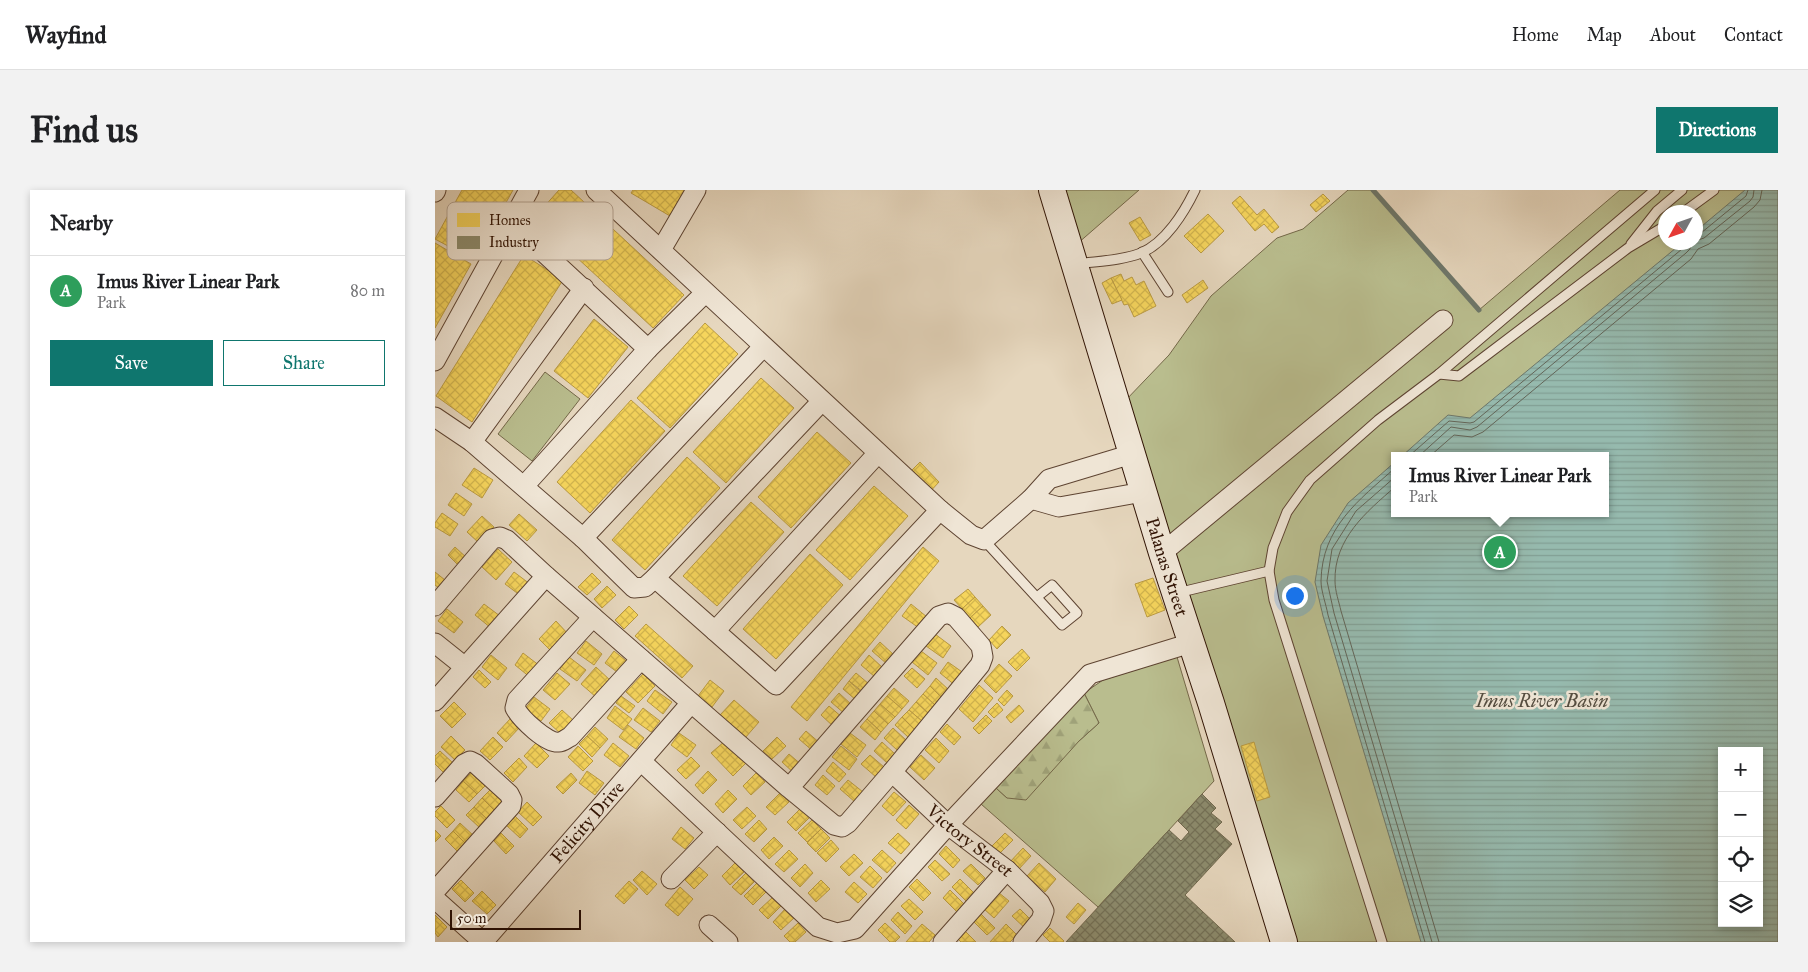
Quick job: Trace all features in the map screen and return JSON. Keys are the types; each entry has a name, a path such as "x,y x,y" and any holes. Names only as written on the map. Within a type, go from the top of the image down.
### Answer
{"main road":[{"name":"Palanas Street","path":"1053,190 1143,492 1284,942"}],"street":[{"path":"523,202 529,190"},
{"path":"661,250 696,190"},
{"path":"600,191 611,202"},
{"path":"613,204 763,347 940,510 971,535 984,540 1031,499 1049,479 1132,454"},
{"path":"435,361 491,260"},
{"path":"553,260 649,349"},
{"path":"472,442 583,288"},
{"path":"524,486 649,349 705,293"},
{"path":"1162,553 1443,320"},
{"path":"583,538 763,347"},
{"path":"435,417 472,442 524,486 583,538 634,588 645,587 655,578 821,400"},
{"path":"715,631 878,453"},
{"path":"1031,499 1059,508 1143,492"},
{"path":"655,578 776,685 940,510"},
{"path":"435,606 492,539 500,537 507,540 789,788 834,825 842,826 848,823 892,772 980,664 983,657 981,646 956,617 948,614 939,616 789,788"},
{"path":"435,701 546,576"},
{"path":"593,617 517,700 515,708 520,717 550,741 560,742 570,737 641,659"},
{"path":"641,761 818,927 837,933 855,929 948,825 1091,674 1191,642"},
{"path":"435,643 465,667"},
{"name":"Felicity Drive","path":"483,942 691,703"},
{"path":"435,797 464,764 470,761 476,764 509,794 512,800 511,806 435,891"},
{"name":"Victory Street","path":"892,772 948,825 1007,870 1040,903 1044,911 1041,920 1023,942"},
{"path":"671,879 717,832"},
{"path":"943,942 1007,870"},
{"path":"435,899 483,942"},
{"path":"709,926 728,942"}],"lane":[{"path":"1076,264 1119,258 1142,252 1153,246 1187,206 1195,190"},
{"path":"1382,942 1274,600 1269,571 1273,548 1287,512 1310,480 1378,420 1439,374 1655,190"},
{"path":"1627,248 1657,211 1682,190"},
{"path":"1694,205 1714,190"},
{"path":"1439,374 1459,376 1627,248 1658,230"},
{"path":"1142,252 1168,292"},
{"path":"984,540 1062,626 1077,612 1051,584 1037,597"},
{"path":"1175,594 1269,571"}],"green space":[{"path":"1064,190 1139,190 1077,244"},
{"name":"Imus River Basin","path":"1348,190 1373,190 1479,310 1620,190 1778,190 1778,942 1295,942 1124,402 1169,355 1211,296 1277,238 1303,229"},
{"path":"545,372 580,399 532,461 498,434"},
{"path":"1177,657 1214,781 1098,907 981,804 996,788 1007,798 1099,723 1084,693 1103,680"},
{"path":"1084,693 1099,723 1079,741 1026,800 1007,798 996,788"}],"water":[{"name":"Imus River Basin","path":"1745,190 1778,190 1778,942 1421,942 1323,616 1315,582 1321,545 1348,503 1391,465 1391,517 1609,517 1609,452 1406,452 1448,415 1470,418 1674,250 1703,250 1703,225"}],"building: Homes":[{"path":"462,190 513,190 506,202 455,202"},
{"path":"559,190 571,190 584,202 548,202"},
{"path":"633,190 686,190 670,216 631,193"},
{"path":"1323,194 1330,201 1316,212 1310,205"},
{"path":"1240,196 1257,215 1264,209 1279,227 1272,233 1264,224 1255,231 1232,203"},
{"path":"1208,214 1224,231 1201,253 1184,236"},
{"path":"447,217 447,245 435,239"},
{"path":"1140,217 1151,235 1140,241 1129,223"},
{"path":"613,229 684,295 653,328 579,260 613,260"},
{"path":"435,243 447,250 447,260 464,260 471,264 435,328"},
{"path":"521,260 532,260 563,280 472,422 436,396"},
{"path":"1121,274 1124,281 1132,277 1136,285 1144,281 1156,306 1134,317 1128,304 1124,305 1111,278"},
{"path":"1111,278 1122,300 1112,304 1102,283"},
{"path":"1203,280 1208,288 1187,303 1182,295"},
{"path":"594,319 628,347 588,398 554,371"},
{"path":"705,323 738,354 670,428 637,398"},
{"path":"761,378 794,408 726,483 693,452"},
{"path":"631,400 665,431 590,513 557,482"},
{"path":"817,432 851,463 791,528 758,497"},
{"path":"687,457 720,488 645,570 612,540"},
{"path":"920,462 939,482 927,495 907,475"},
{"path":"474,468 493,480 482,498 462,485"},
{"path":"874,486 908,516 850,580 816,550"},
{"path":"456,493 472,504 464,516 448,505"},
{"path":"751,502 784,532 717,606 683,576"},
{"path":"442,513 458,524 450,536 435,527 435,523"},
{"path":"519,514 537,530 527,541 509,525"},
{"path":"482,516 494,527 479,543 467,532"},
{"path":"455,547 468,559 460,567 448,555"},
{"path":"923,547 939,561 807,721 791,707"},
{"path":"498,549 512,562 496,580 482,567"},
{"path":"810,554 843,585 776,659 743,629"},
{"path":"435,572 445,580 439,588 435,585"},
{"path":"514,572 530,584 521,596 505,584"},
{"path":"592,573 601,582 587,595 578,587"},
{"path":"1153,578 1165,610 1147,617 1135,584"},
{"path":"607,586 616,595 602,608 594,599"},
{"path":"968,589 975,597 962,609 954,600"},
{"path":"975,597 983,606 970,618 962,609"},
{"path":"484,604 500,616 491,628 475,615"},
{"path":"911,604 927,617 919,628 902,616"},
{"path":"629,606 638,615 624,629 615,620"},
{"path":"983,606 991,615 978,627 970,618"},
{"path":"447,609 463,622 454,633 438,621"},
{"path":"556,621 569,635 552,652 539,639"},
{"path":"646,624 693,666 682,678 635,636"},
{"path":"1002,626 1011,635 997,649 989,640"},
{"path":"935,634 951,646 943,658 926,646"},
{"path":"586,641 602,654 594,665 577,653"},
{"path":"880,642 894,655 887,664 872,651"},
{"path":"1022,649 1030,658 1017,671 1008,662"},
{"path":"614,651 630,664 621,675 605,663"},
{"path":"921,651 937,663 928,675 912,662"},
{"path":"523,653 540,666 531,678 515,665"},
{"path":"491,655 507,668 498,680 482,667"},
{"path":"869,655 883,668 875,677 861,665"},
{"path":"569,657 586,670 577,681 560,669"},
{"path":"948,662 965,674 956,686 940,673"},
{"path":"999,664 1012,676 996,693 984,681"},
{"path":"596,667 611,681 596,697 581,684"},
{"path":"912,668 925,679 917,688 904,676"},
{"path":"479,670 491,682 485,688 473,677"},
{"path":"557,673 570,684 555,700 543,690"},
{"path":"856,673 869,684 863,692 849,681"},
{"path":"643,674 655,686 638,703 626,692"},
{"path":"936,678 950,691 943,699 930,686"},
{"path":"710,680 724,691 712,707 698,696"},
{"path":"849,681 862,693 856,700 843,689"},
{"path":"979,685 993,698 973,722 959,709"},
{"path":"930,686 943,699 936,706 923,694"},
{"path":"894,688 909,701 902,709 887,696"},
{"path":"655,690 672,702 663,714 647,701"},
{"path":"1007,690 1013,696 1004,706 998,700"},
{"path":"839,693 852,705 845,714 831,702"},
{"path":"923,694 936,706 929,714 916,702"},
{"path":"621,696 635,706 629,713 616,703"},
{"path":"887,696 902,709 895,717 880,704"},
{"path":"534,697 550,709 541,721 525,709"},
{"path":"734,700 759,722 745,738 720,715"},
{"path":"454,702 466,714 452,728 440,716"},
{"path":"916,702 929,714 923,722 909,710"},
{"path":"997,703 1003,710 994,718 988,712"},
{"path":"880,704 895,717 888,724 874,711"},
{"path":"1019,705 1024,711 1011,723 1006,717"},
{"path":"615,706 632,719 623,730 607,718"},
{"path":"829,706 843,718 834,727 821,715"},
{"path":"643,708 660,721 651,732 634,720"},
{"path":"562,710 574,721 562,735 549,723"},
{"path":"909,710 923,722 915,730 902,717"},
{"path":"874,711 888,724 881,732 867,719"},
{"path":"986,715 992,721 979,734 973,728"},
{"path":"902,717 915,730 908,737 895,725"},
{"path":"511,718 520,727 506,742 497,733"},
{"path":"867,719 881,732 875,740 860,727"},
{"path":"947,724 961,737 954,745 940,732"},
{"path":"628,725 644,738 636,749 619,737"},
{"path":"595,727 608,739 600,748 587,736"},
{"path":"893,728 906,740 897,750 884,738"},
{"path":"806,731 821,744 814,752 799,739"},
{"path":"679,733 696,745 687,757 671,745"},
{"path":"850,733 866,745 857,757 841,744"},
{"path":"451,736 465,750 455,760 441,747"},
{"path":"587,736 600,748 592,757 579,744"},
{"path":"493,737 503,747 490,760 480,751"},
{"path":"777,737 786,746 772,759 763,751"},
{"path":"936,738 949,751 939,763 925,750"},
{"path":"725,741 746,763 733,776 711,753"},
{"path":"882,742 895,754 887,763 874,751"},
{"path":"1254,742 1270,797 1257,801 1241,746"},
{"path":"536,743 549,756 537,768 524,756"},
{"path":"613,743 629,756 620,767 604,755"},
{"path":"578,746 593,761 583,771 568,757"},
{"path":"841,746 857,759 849,770 832,757"},
{"path":"440,751 454,764 445,774 435,764 435,756"},
{"path":"789,754 803,766 795,774 782,762"},
{"path":"870,755 884,767 876,777 861,764"},
{"path":"921,755 935,768 924,780 910,767"},
{"path":"691,757 700,766 686,779 677,770"},
{"path":"519,758 527,767 513,782 504,773"},
{"path":"833,762 846,774 839,782 826,771"},
{"path":"587,771 604,783 595,795 579,783"},
{"path":"708,771 717,780 703,794 695,785"},
{"path":"471,773 485,786 477,794 463,781"},
{"path":"571,773 577,780 563,794 556,787"},
{"path":"756,773 765,782 751,795 743,786"},
{"path":"823,775 835,786 827,795 815,785"},
{"path":"848,780 863,792 855,802 840,789"},
{"path":"463,781 477,794 469,802 456,790"},
{"path":"490,790 504,803 495,811 482,798"},
{"path":"728,790 737,799 723,813 715,804"},
{"path":"894,792 906,802 893,816 882,806"},
{"path":"780,793 789,802 775,815 766,807"},
{"path":"482,798 495,811 488,820 474,807"},
{"path":"527,802 542,817 533,826 518,812"},
{"path":"909,805 919,814 906,829 896,820"},
{"path":"441,806 455,820 447,828 435,816 435,812"},
{"path":"474,807 488,820 480,828 466,815"},
{"path":"747,807 756,816 742,829 733,820"},
{"path":"801,808 810,817 796,831 787,822"},
{"path":"515,816 528,829 520,838 506,825"},
{"path":"759,820 767,829 754,842 745,834"},
{"path":"812,820 821,829 807,842 798,833"},
{"path":"460,823 475,837 467,845 453,831"},
{"path":"681,827 694,838 685,849 672,839"},
{"path":"821,829 830,838 816,852 807,843"},
{"path":"435,830 441,836 435,842"},
{"path":"453,831 467,845 459,853 445,839"},
{"path":"501,833 514,846 506,854 494,841"},
{"path":"898,833 910,844 901,854 888,843"},
{"path":"1005,833 1013,840 999,854 991,847"},
{"path":"774,837 783,846 769,859 761,850"},
{"path":"831,840 839,849 826,862 817,853"},
{"path":"946,846 960,860 953,868 939,854"},
{"path":"1023,848 1031,856 1018,870 1009,863"},
{"path":"789,850 798,859 784,872 775,864"},
{"path":"882,850 896,863 887,873 872,860"},
{"path":"854,854 863,863 849,876 840,867"},
{"path":"935,860 950,874 942,881 928,867"},
{"path":"735,863 744,872 730,885 722,876"},
{"path":"1039,863 1056,879 1045,892 1027,876"},
{"path":"805,864 813,873 800,887 791,878"},
{"path":"971,864 985,878 978,885 963,871"},
{"path":"870,866 882,878 873,888 860,877"},
{"path":"699,867 708,875 694,889 685,880"},
{"path":"642,871 657,884 647,895 633,880"},
{"path":"746,873 754,882 741,895 732,887"},
{"path":"917,879 931,893 923,901 909,887"},
{"path":"960,879 974,893 966,901 952,887"},
{"path":"461,880 474,893 465,902 452,889"},
{"path":"821,880 830,889 816,902 808,893"},
{"path":"629,881 638,889 624,904 615,896"},
{"path":"758,882 767,891 753,905 744,896"},
{"path":"854,882 867,894 858,903 845,892"},
{"path":"680,887 693,899 678,916 665,905"},
{"path":"950,890 964,904 957,912 943,898"},
{"path":"482,891 496,905 487,914 472,901"},
{"path":"998,892 1009,901 994,918 984,909"},
{"path":"773,897 781,906 768,919 759,910"},
{"path":"909,899 923,912 915,920 901,906"},
{"path":"1078,903 1086,910 1074,924 1066,917"},
{"path":"786,908 795,917 781,930 773,922"},
{"path":"1020,909 1034,923 1027,930 1012,916"},
{"path":"898,912 912,926 905,934 891,920"},
{"path":"981,914 995,928 987,935 973,921"},
{"path":"435,915 447,927 438,937 435,933"},
{"path":"798,923 806,932 795,942 790,942 784,936"},
{"path":"885,923 900,937 895,942 890,942 878,930"},
{"path":"922,924 935,935 929,942 906,942"},
{"path":"1006,924 1017,935 1010,942 990,942"},
{"path":"1050,928 1063,942 1050,942 1043,935"},
{"path":"963,929 976,942 961,942 955,936"}],"building: Industry":[{"path":"1202,794 1216,808 1211,813 1222,822 1215,829 1232,844 1185,895 1235,942 1066,942 1169,830 1181,841 1189,832 1178,821"}],"waterway":[{"path":"1373,190 1479,310"}],"place":[{"name":"Imus River Linear Park","path":"1500,552"}]}
